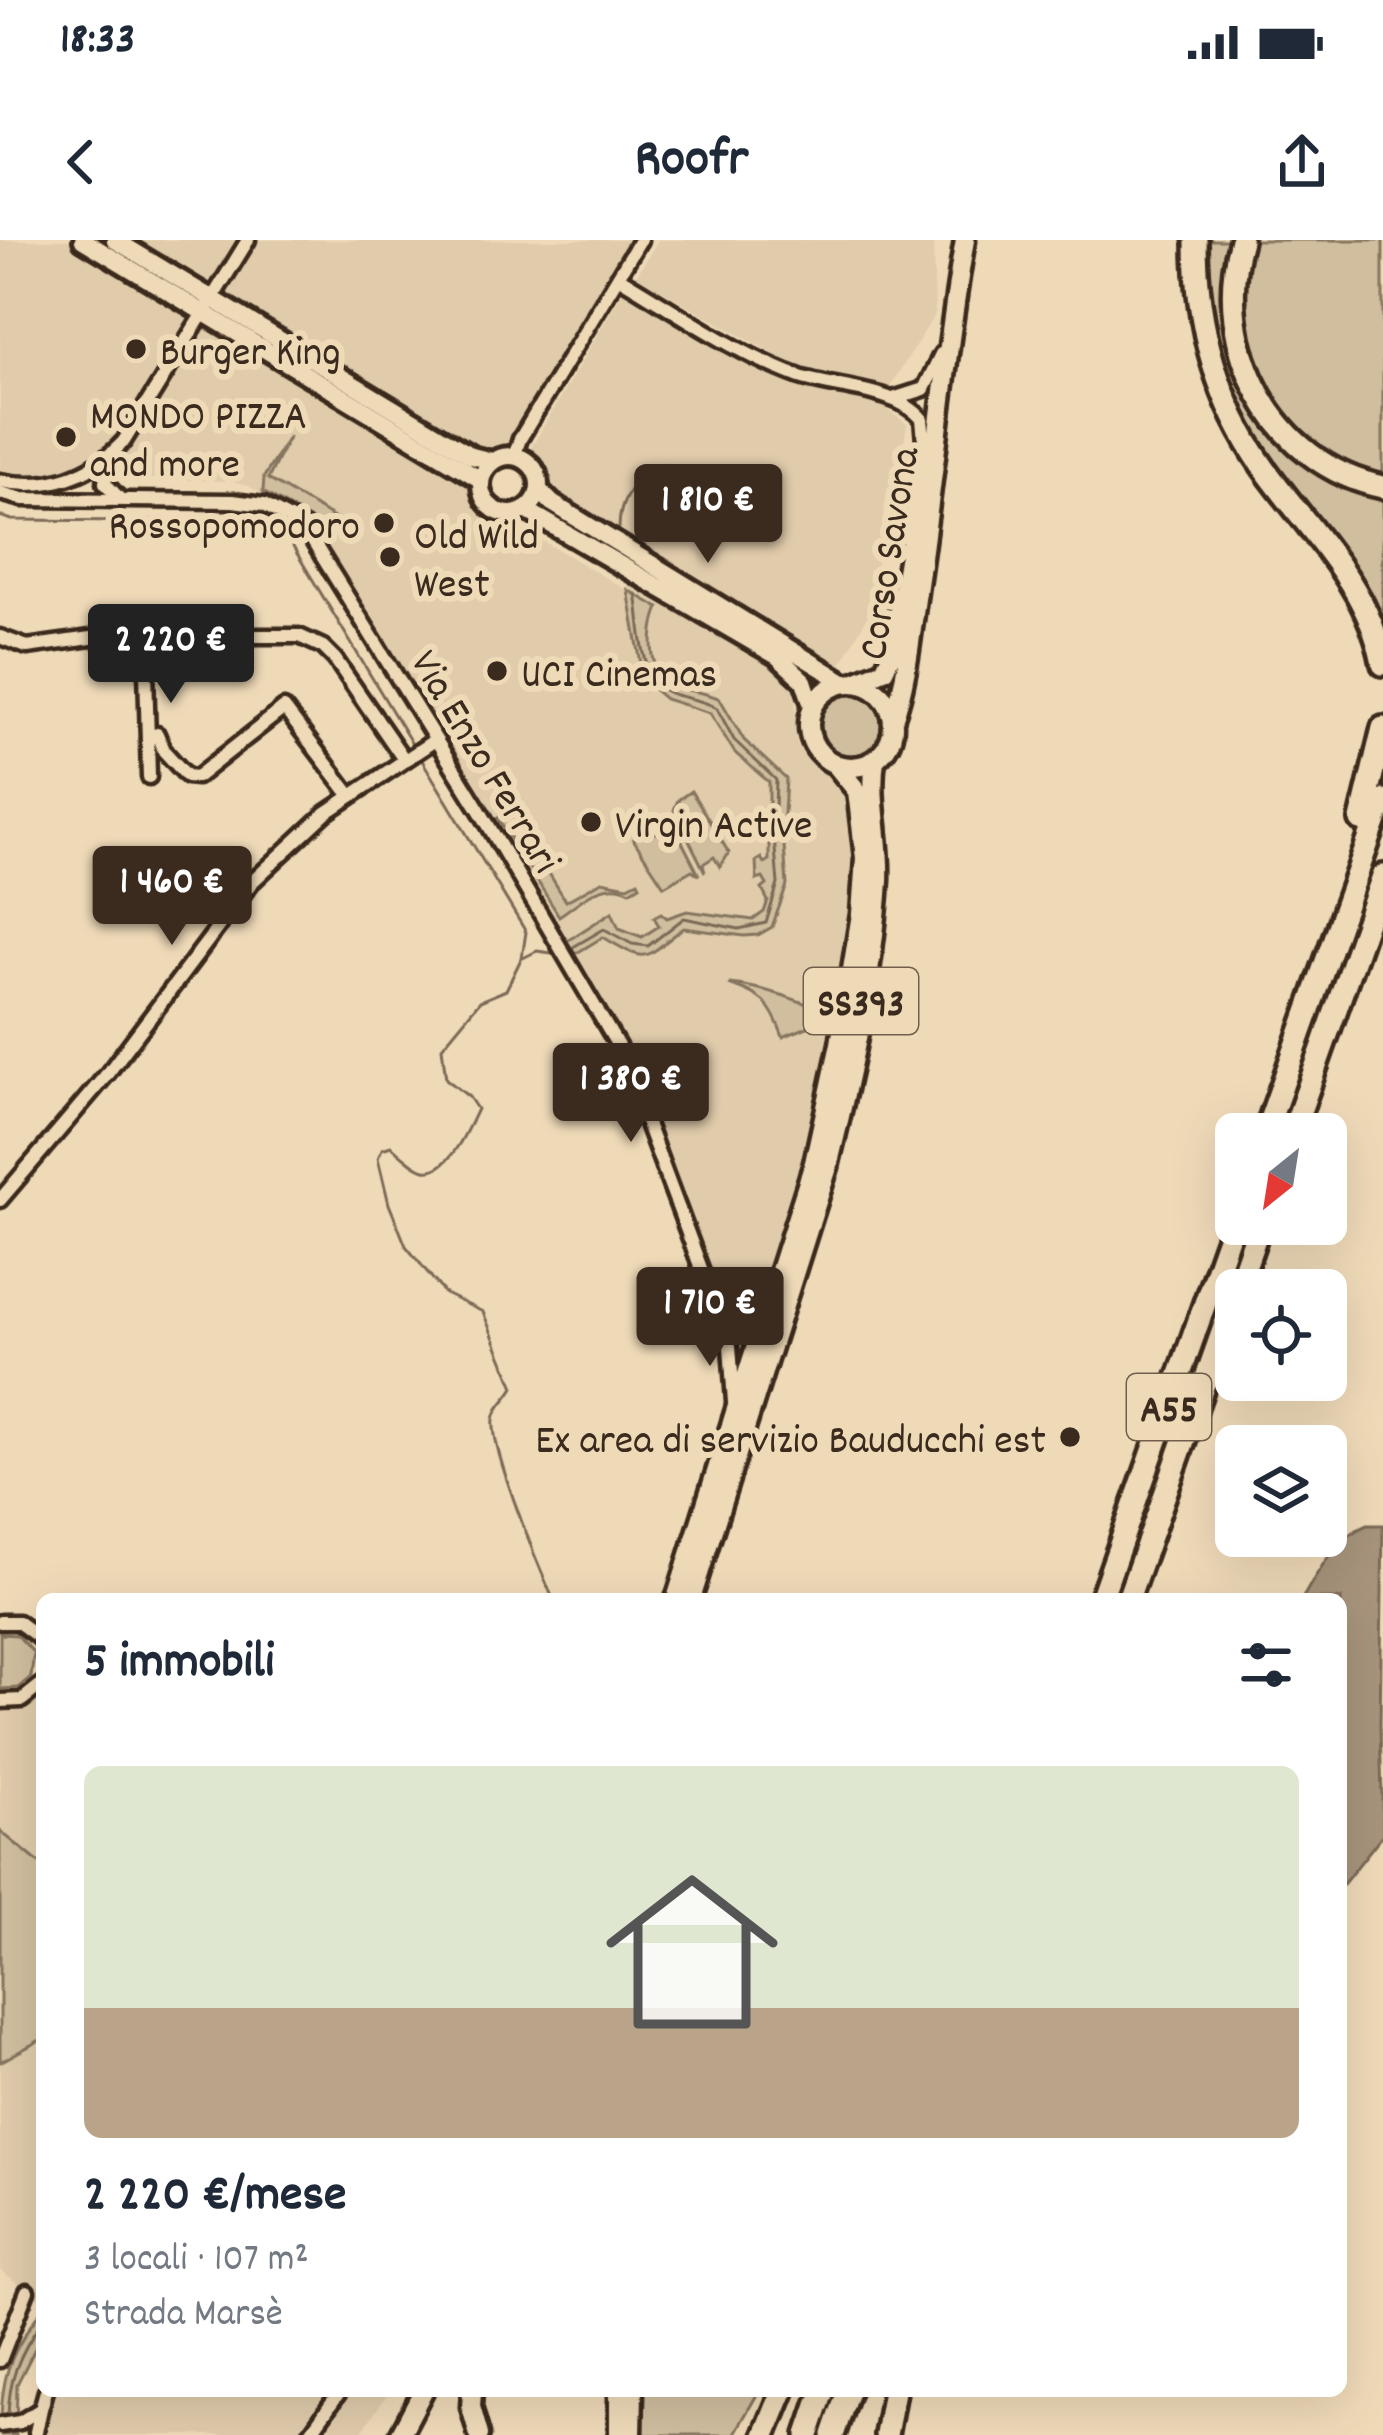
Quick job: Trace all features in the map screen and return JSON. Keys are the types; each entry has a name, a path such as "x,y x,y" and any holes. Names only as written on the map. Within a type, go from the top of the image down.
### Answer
{"highway":[{"path":"1196,240 1202,323 1224,396 1267,472 1360,594 1383,664"},
{"path":"1240,240 1232,316 1243,361 1262,402 1318,460 1350,478 1383,487"},
{"path":"1345,910 1348,864 1383,728"},
{"path":"1272,1113 1383,800"},
{"path":"1300,1113 1383,876"},
{"path":"1358,950 1383,907"},
{"name":"A55","path":"1103,1593 1225,1245"},
{"name":"A55","path":"1130,1593 1215,1354"},
{"path":"764,2435 780,2397"},
{"path":"808,2435 821,2397"},
{"path":"833,2435 846,2397"},
{"path":"886,2435 893,2397"}],"main road":[{"name":"Corso Savona","path":"693,1593 828,1167 842,1108 879,887 874,760 890,740 901,699 965,240"},
{"name":"Corso Savona","path":"678,1593 814,1162 860,925 864,828 857,791 811,740 812,706 820,694 884,670 893,651 925,452 942,395"},
{"name":"Corso Savona","path":"850,682 881,694 893,720"},
{"path":"836,765 849,767 874,760"},
{"path":"400,2435 420,2397"},
{"path":"472,2397 479,2435"},
{"path":"619,2435 620,2397"},
{"path":"632,2435 633,2397"}],"street":[{"path":"83,240 472,455 492,461 514,456 536,471 539,490 552,503 850,682"},
{"path":"115,240 208,306 481,480"},
{"path":"0,481 57,483 108,458 124,441 248,240"},
{"path":"514,456 640,240"},
{"path":"618,277 773,366 844,390 895,398 914,394 932,378 950,327"},
{"path":"895,398 922,419 925,452"},
{"path":"108,458 105,483 121,499"},
{"path":"492,461 481,480 482,494 493,509 506,514 526,510 777,656 805,681 812,706"},
{"path":"526,510 539,490"},
{"name":"Via Enzo Ferrari","path":"0,493 23,499 264,505 304,526 618,1046 733,1355 734,1410"},
{"path":"145,635 149,777"},
{"path":"0,637 27,647 105,636 299,636 312,640 335,659 411,754"},
{"path":"157,734 164,751 187,776 197,777 284,707 351,796"},
{"path":"0,1200 108,1073 252,882 288,845 351,796 435,740"},
{"path":"0,1622 18,1622 36,1636"},
{"path":"0,1702 22,1700 36,1689"},
{"path":"0,2360 26,2291"},
{"path":"20,2422 36,2434 44,2397"},
{"path":"309,2435 336,2397"},
{"path":"0,2425 20,2422 41,2409"}],"shaded area":[{"path":"0,240 627,240 498,453 476,448 159,260 141,289 453,472 464,480 484,512 499,522 545,542 625,589 628,584 790,681 795,691 797,744 849,797 857,856 853,910 818,1115 791,1218 743,1359 652,1108 617,1027 311,522 248,486 229,481 0,475"},
{"path":"658,240 933,240 935,314 888,390 800,369 636,276"},
{"path":"1204,240 1236,240 1230,258 1263,415 1383,494 1383,632 1356,574 1279,475 1236,403 1214,343"},
{"path":"1251,240 1383,240 1383,478 1346,466 1314,446 1267,388 1245,315 1244,277"},
{"path":"624,289 794,387 881,405 907,424 897,488 888,487 870,612 840,666 549,491 529,451"},
{"path":"289,436 268,479 339,521 328,542 314,522 263,492 264,477"},
{"path":"628,590 659,608 652,652 658,673 673,686 720,699 744,740 786,779 787,885 772,927 758,935 684,928 647,955 603,937 575,954 567,941 612,912 619,928 642,937 659,926 654,917 661,913 667,918 687,911 753,920 764,912 768,901 762,889 767,885 763,878 757,880 756,861 769,860 769,782 735,753 710,713 665,699 644,681"},
{"path":"851,695 872,704 881,725 872,746 851,755 830,746 821,725 830,704"},
{"path":"691,791 729,853 720,867 714,857 703,864 705,872 674,810 678,800"},
{"path":"510,810 566,901 602,881 628,886 638,881 640,885 630,891 602,889 559,916 498,818"},
{"path":"675,828 699,875 692,870 664,886 633,839"},
{"path":"729,984 810,1005 821,1010 820,1022 783,1037 764,1002"},
{"path":"1367,1525 1383,1525 1383,1834 1347,1879 1347,1593 1306,1593 1329,1557 1347,1557 1347,1539"},
{"path":"0,1634 17,1635 34,1653 31,1677 18,1688 0,1689"},
{"path":"36,1702 36,1860 0,1831 0,1709"},
{"path":"0,1831 36,1860 36,2042 0,2062"},
{"path":"36,2042 36,2296 0,2270 0,2062"},
{"path":"36,2319 36,2347 17,2384 16,2435 1,2435 8,2368"},
{"path":"36,2395 386,2397 359,2435 45,2435 34,2406"},
{"path":"643,2397 756,2397 734,2435 640,2435"}],"waterway":[{"path":"619,528 631,489 663,464"},
{"path":"0,516 12,520 258,522 290,542 415,749"},
{"path":"568,950 604,929 632,944 648,946 684,918 739,929 766,923 778,884 776,780 734,740 717,708 670,693 652,677 643,650 636,594"},
{"path":"420,757 526,932 522,958"},
{"path":"551,1593 517,1508 495,1434 495,1414 514,1387 483,1312 445,1294 406,1246 378,1158 382,1149 391,1146 425,1170 450,1157 477,1109 446,1079 442,1047 480,1001 506,990 521,959 537,951 559,954"},
{"path":"8,2420 16,2368 36,2331"}],"place":[{"name":"Burger King","path":"136,349"},
{"name":"MONDO PIZZA and more","path":"66,437"},
{"name":"Rossopomodoro","path":"384,523"},
{"name":"Old Wild West","path":"390,557"},
{"name":"UCI Cinemas","path":"497,671"},
{"name":"Virgin Active","path":"591,822"},
{"name":"Ex area di servizio Bauducchi est","path":"1070,1437"}]}
